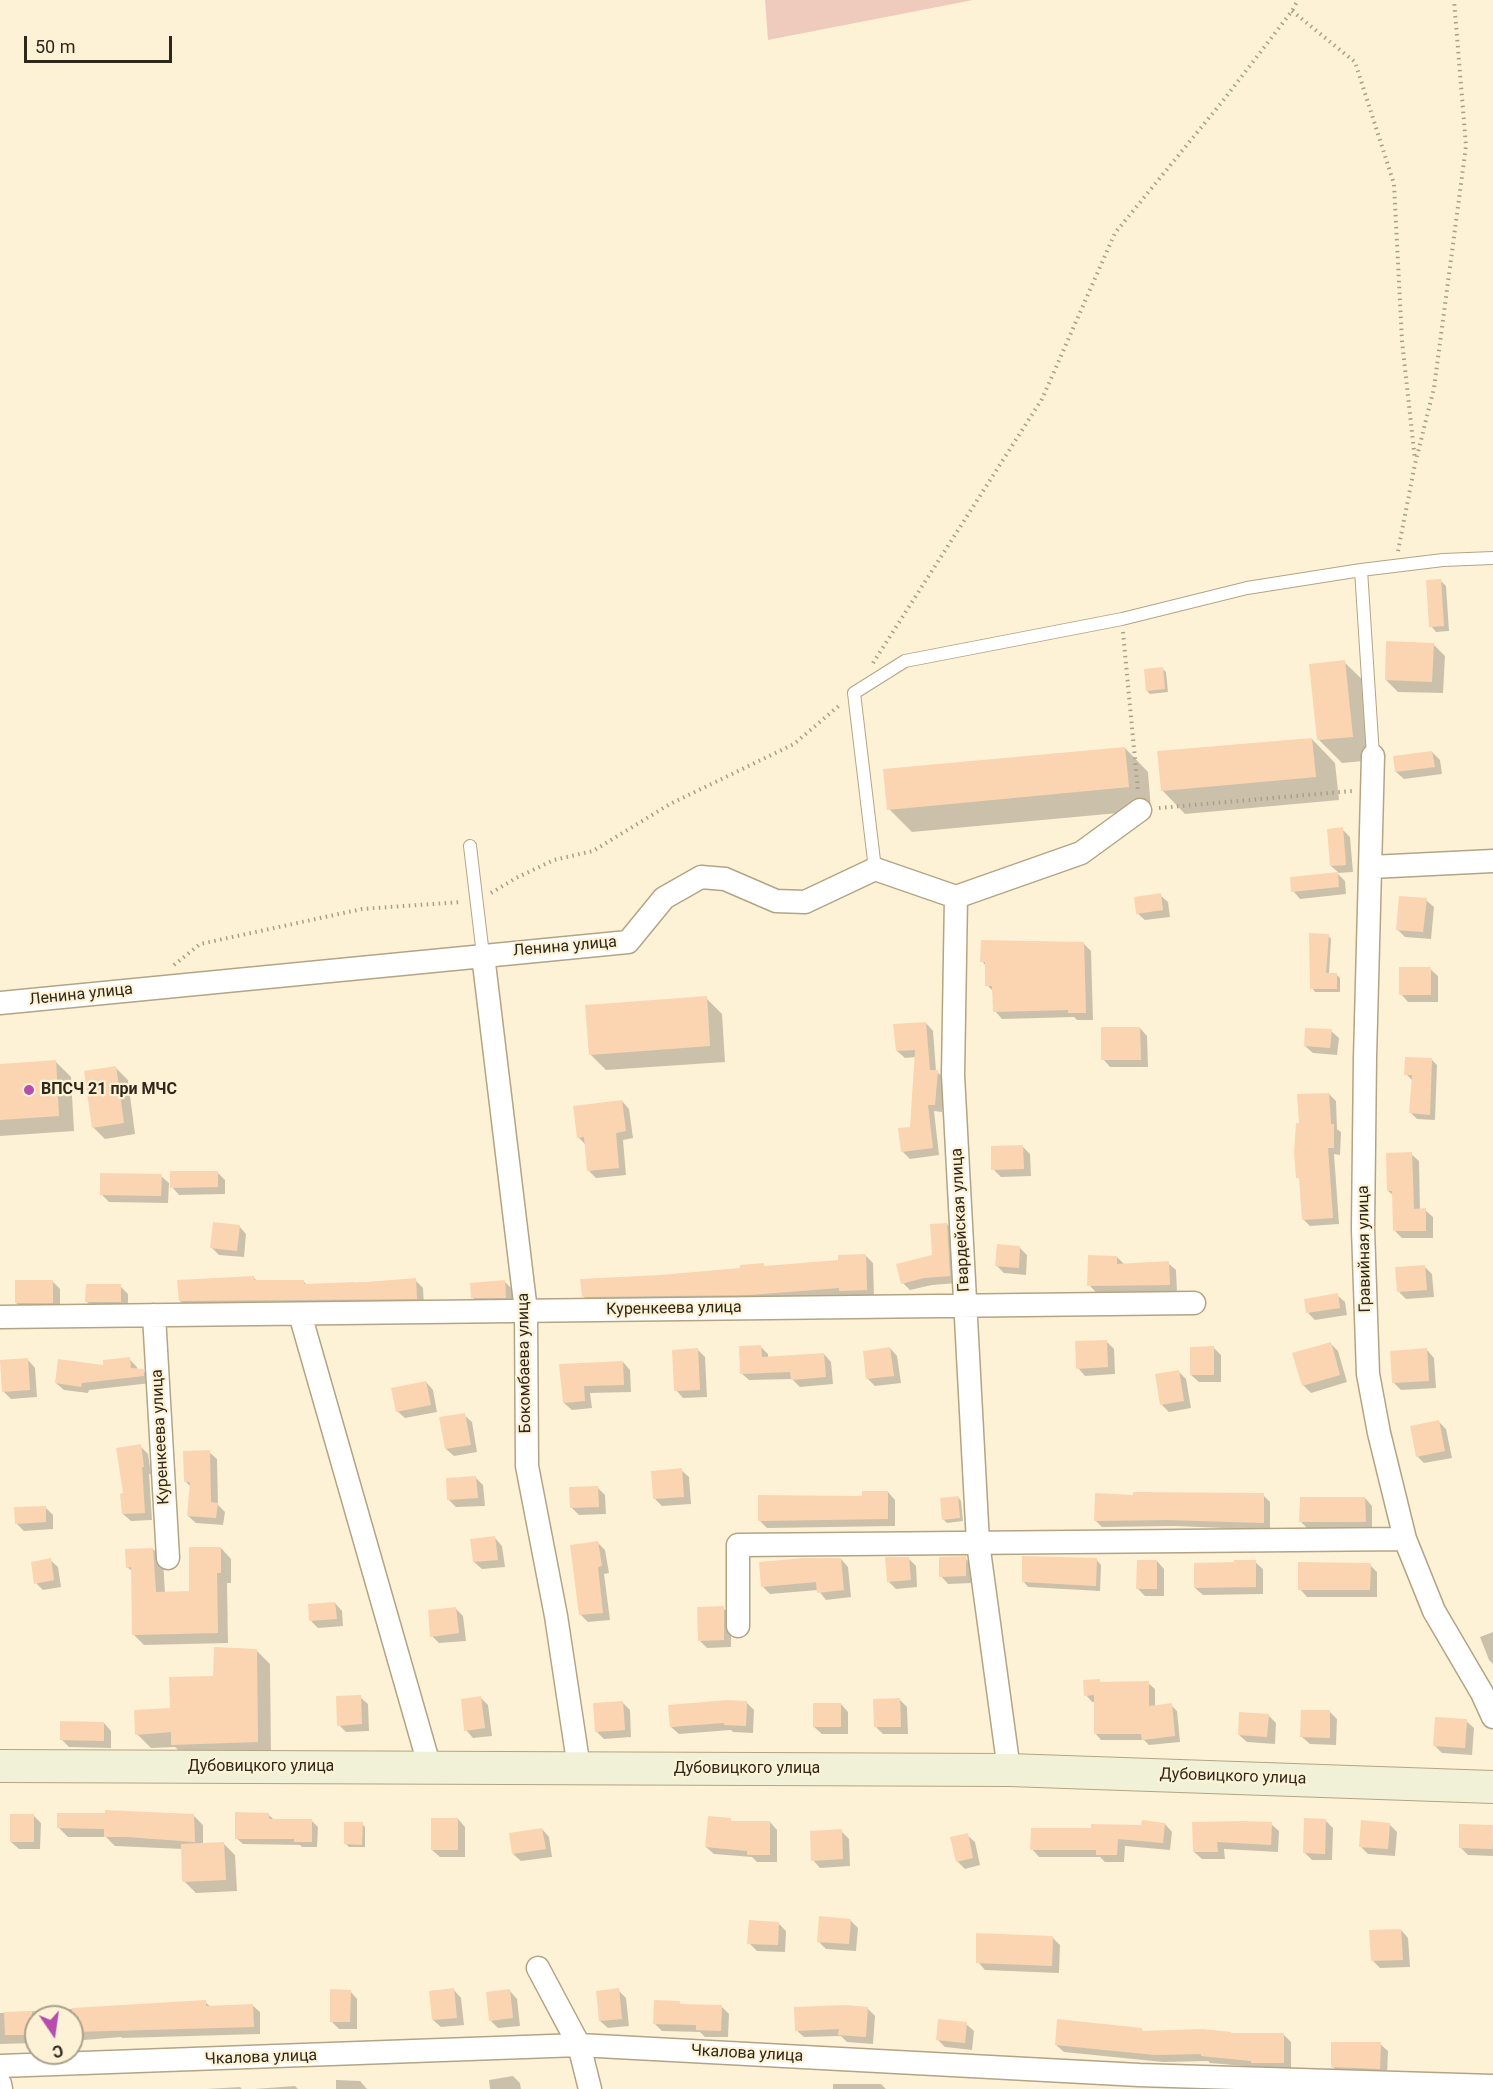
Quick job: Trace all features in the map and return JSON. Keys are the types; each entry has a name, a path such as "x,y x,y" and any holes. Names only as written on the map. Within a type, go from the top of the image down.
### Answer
{"street":[{"name":"Гравийная улица","path":"1373,756 1363,1229 1368,1374 1379,1433 1405,1539 1434,1611 1482,1693 1493,1717"},
{"path":"875,869 956,897 1081,853 1140,810"},
{"path":"1371,867 1493,861"},
{"name":"Ленина улица","path":"0,1003 628,942 664,898 701,877 725,879 776,901 805,902 875,869"},
{"name":"Гвардейская улица","path":"956,897 953,1075 978,1543 1009,1770"},
{"name":"Бокомбаева улица","path":"483,955 526,1311 527,1466 556,1616 579,1768"},
{"name":"Куренкеева улица","path":"0,1317 1194,1303"},
{"path":"300,1314 430,1768"},
{"name":"Куренкеева улица","path":"154,1316 168,1558"},
{"path":"738,1626 738,1545 1405,1539"},
{"name":"Дубовицкого улица","path":"0,1766 1009,1770 1493,1787"},
{"path":"538,1968 579,2045 590,2089"},
{"name":"Чкалова улица","path":"0,2066 579,2045 1139,2075 1493,2086"},
{"path":"0,2084 1,2089"}],"lane":[{"path":"875,869 854,693 905,661 1122,619 1247,588 1395,564 1493,558"},
{"path":"1360,570 1373,756"},
{"path":"470,846 483,955"}],"path":[{"path":"153,987 177,962 200,944 362,909 463,902 488,896 516,878 554,860 593,851 670,804 794,744 854,693 1042,399 1115,233 1222,102 1298,0"},
{"path":"1395,564 1415,464 1434,388 1466,146 1454,0"},
{"path":"1292,11 1355,63 1394,184 1402,341 1415,464"},
{"path":"1122,619 1140,810 1373,789"}],"shaded area":[{"path":"765,0 973,0 768,40"}],"building":[{"path":"1441,579 1444,626 1429,627 1426,580"},
{"path":"1386,641 1434,643 1432,682 1385,680"},
{"path":"1345,660 1353,737 1317,740 1309,664"},
{"path":"1163,667 1165,689 1146,691 1144,669"},
{"path":"1312,738 1316,777 1161,791 1157,751"},
{"path":"1125,747 1129,787 887,810 883,769"},
{"path":"1432,751 1435,767 1395,772 1393,756"},
{"path":"1343,827 1346,865 1330,866 1327,829"},
{"path":"1338,872 1339,887 1291,892 1290,877"},
{"path":"1161,893 1163,910 1136,914 1134,897"},
{"path":"1399,896 1427,898 1423,932 1396,930"},
{"path":"1309,933 1329,934 1326,973 1337,973 1337,989 1310,989"},
{"path":"981,940 1084,942 1086,1013 1068,1013 1068,1010 993,1012 992,986 985,986 985,962 980,962"},
{"path":"1399,967 1431,967 1431,995 1399,995"},
{"path":"707,996 710,1046 589,1055 585,1005"},
{"path":"926,1022 930,1070 938,1070 935,1105 928,1105 933,1148 901,1152 898,1128 910,1127 915,1050 896,1051 893,1024"},
{"path":"1101,1027 1140,1027 1141,1060 1101,1060"},
{"path":"1305,1028 1332,1029 1330,1048 1304,1046"},
{"path":"1405,1057 1432,1058 1430,1115 1409,1113 1412,1075 1404,1075"},
{"name":"ВПСЧ 21 при МЧС","path":"56,1060 59,1116 0,1120 0,1064"},
{"path":"116,1066 124,1123 92,1128 84,1071"},
{"path":"1329,1093 1331,1124 1334,1124 1334,1148 1328,1148 1333,1218 1302,1220 1299,1178 1296,1178 1294,1153 1296,1123 1299,1123 1297,1094"},
{"path":"622,1100 626,1131 616,1133 619,1168 587,1171 584,1137 577,1138 573,1106"},
{"path":"1023,1145 1024,1169 991,1170 991,1146"},
{"path":"1412,1152 1414,1209 1426,1208 1426,1231 1393,1231 1392,1191 1387,1191 1386,1153"},
{"path":"170,1171 218,1171 218,1187 170,1188"},
{"path":"100,1173 162,1174 161,1196 100,1195"},
{"path":"213,1222 240,1225 237,1251 210,1248"},
{"path":"947,1223 950,1276 924,1278 901,1284 896,1264 932,1255 930,1224"},
{"path":"997,1244 1020,1246 1019,1268 995,1266"},
{"path":"866,1254 867,1290 839,1291 839,1288 750,1295 582,1297 580,1279 660,1275 740,1268 740,1265 764,1263 764,1266 838,1260 838,1255"},
{"path":"1088,1255 1117,1256 1117,1264 1169,1261 1170,1285 1087,1286"},
{"path":"1425,1265 1427,1290 1397,1292 1395,1267"},
{"path":"254,1276 254,1280 304,1280 304,1284 416,1278 417,1299 179,1301 177,1280"},
{"path":"15,1280 53,1280 53,1303 15,1303"},
{"path":"505,1280 506,1298 471,1298 470,1283"},
{"path":"86,1284 121,1284 121,1302 85,1302"},
{"path":"1338,1293 1340,1308 1306,1313 1304,1299"},
{"path":"1107,1340 1108,1367 1076,1369 1075,1341"},
{"path":"1331,1342 1340,1375 1302,1386 1292,1353"},
{"path":"761,1345 762,1357 824,1353 826,1377 791,1380 790,1372 740,1374 739,1346"},
{"path":"1214,1346 1214,1375 1190,1375 1190,1347"},
{"path":"890,1347 894,1376 866,1379 863,1351"},
{"path":"698,1348 700,1390 674,1391 672,1350"},
{"path":"1427,1348 1429,1381 1392,1383 1390,1351"},
{"path":"130,1357 131,1368 144,1369 144,1376 82,1383 81,1387 55,1383 58,1359 103,1365 103,1360"},
{"path":"28,1358 30,1390 2,1392 0,1360"},
{"path":"623,1361 624,1385 584,1386 585,1401 563,1403 559,1364"},
{"path":"1179,1370 1184,1401 1160,1405 1155,1374"},
{"path":"426,1381 431,1405 396,1412 391,1388"},
{"path":"465,1413 471,1445 445,1449 439,1417"},
{"path":"1439,1420 1445,1451 1416,1457 1410,1426"},
{"path":"141,1444 145,1513 122,1514 120,1494 123,1493 116,1448"},
{"path":"210,1450 211,1502 218,1503 216,1518 187,1516 190,1482 184,1482 183,1451"},
{"path":"682,1468 684,1497 653,1499 651,1471"},
{"path":"476,1476 478,1498 447,1500 446,1478"},
{"path":"598,1486 599,1507 570,1508 569,1487"},
{"path":"862,1491 888,1491 888,1519 758,1521 758,1495 862,1496"},
{"path":"1133,1492 1264,1493 1264,1523 1167,1520 1094,1521 1095,1493 1133,1495"},
{"path":"958,1496 960,1518 942,1520 940,1498"},
{"path":"1300,1497 1365,1497 1366,1522 1299,1522"},
{"path":"46,1506 46,1522 15,1524 14,1507"},
{"path":"495,1536 498,1560 473,1562 470,1539"},
{"path":"598,1541 602,1566 598,1567 603,1613 579,1615 570,1545"},
{"path":"189,1547 221,1547 221,1573 217,1573 218,1633 132,1635 131,1567 126,1568 125,1549 153,1548 156,1592 189,1591"},
{"path":"966,1556 966,1576 939,1577 939,1557"},
{"path":"1022,1556 1097,1558 1096,1586 1022,1582"},
{"path":"885,1557 909,1557 911,1580 887,1582"},
{"path":"51,1558 54,1580 34,1584 31,1562"},
{"path":"803,1558 841,1558 844,1590 817,1593 816,1582 761,1587 759,1562"},
{"path":"1137,1560 1157,1560 1157,1589 1136,1589"},
{"path":"1234,1560 1256,1560 1256,1587 1194,1588 1194,1563 1234,1562"},
{"path":"1298,1562 1371,1563 1370,1590 1298,1590"},
{"path":"335,1602 337,1619 309,1621 308,1604"},
{"path":"724,1606 724,1640 698,1641 697,1607"},
{"path":"456,1607 459,1633 430,1637 428,1610"},
{"path":"214,1647 257,1649 258,1742 171,1745 171,1732 135,1735 134,1710 170,1708 169,1677 213,1676"},
{"path":"1100,1679 1100,1682 1149,1681 1149,1706 1172,1703 1175,1736 1142,1740 1141,1734 1094,1734 1094,1695 1084,1696 1083,1680"},
{"path":"361,1695 362,1724 337,1726 336,1696"},
{"path":"481,1696 485,1728 464,1731 461,1699"},
{"path":"900,1698 901,1727 874,1727 873,1699"},
{"path":"727,1700 747,1701 746,1726 724,1725 724,1723 670,1727 668,1705"},
{"path":"623,1701 625,1730 595,1732 593,1703"},
{"path":"813,1703 841,1703 841,1727 813,1727"},
{"path":"1301,1710 1330,1710 1330,1738 1300,1737"},
{"path":"1239,1712 1269,1714 1267,1737 1238,1735"},
{"path":"1435,1717 1467,1719 1465,1748 1433,1746"},
{"path":"60,1721 104,1722 104,1741 60,1740"},
{"path":"105,1810 194,1814 195,1842 104,1837 104,1829 57,1828 57,1813 105,1813"},
{"path":"235,1812 269,1813 269,1819 312,1819 312,1842 294,1842 294,1839 235,1839"},
{"path":"10,1814 34,1814 34,1842 10,1842"},
{"path":"708,1816 731,1818 731,1821 770,1821 770,1855 747,1855 747,1851 705,1847"},
{"path":"431,1818 458,1818 458,1850 431,1850"},
{"path":"1304,1818 1326,1819 1325,1854 1303,1853"},
{"path":"1142,1820 1165,1823 1163,1843 1118,1839 1117,1855 1096,1855 1096,1850 1030,1850 1031,1828 1091,1828 1091,1824 1141,1825"},
{"path":"1361,1820 1390,1823 1388,1849 1359,1847"},
{"path":"344,1822 363,1822 362,1845 344,1844"},
{"path":"1192,1822 1272,1822 1271,1845 1217,1842 1218,1852 1193,1852"},
{"path":"1459,1824 1493,1825 1492,1849 1459,1848"},
{"path":"542,1828 546,1849 512,1854 509,1833"},
{"path":"842,1829 843,1859 811,1861 810,1831"},
{"path":"968,1833 973,1858 956,1862 950,1837"},
{"path":"224,1842 226,1880 182,1882 181,1844"},
{"path":"819,1916 851,1919 849,1944 817,1942"},
{"path":"749,1920 779,1922 778,1945 747,1944"},
{"path":"1401,1929 1403,1960 1371,1961 1369,1930"},
{"path":"976,1933 1053,1936 1052,1966 976,1963"},
{"path":"454,1988 457,2018 432,2020 429,1991"},
{"path":"619,1988 622,2019 599,2021 596,1991"},
{"path":"330,1989 351,1990 350,2022 330,2022"},
{"path":"510,1989 513,2018 489,2021 486,1992"},
{"path":"206,2000 206,2006 253,2004 254,2027 84,2032 84,2007"},
{"path":"654,2000 680,2001 680,2004 722,2005 721,2031 696,2030 696,2025 653,2024"},
{"path":"846,2005 868,2007 866,2037 838,2035 839,2029 795,2031 794,2007"},
{"path":"24,2011 24,2035 5,2035 4,2012"},
{"path":"938,2019 967,2022 965,2043 936,2040"},
{"path":"1057,2019 1142,2028 1142,2031 1203,2029 1231,2033 1284,2033 1284,2063 1251,2063 1251,2061 1201,2056 1201,2054 1155,2055 1055,2045"},
{"path":"1331,2042 1381,2042 1380,2069 1331,2067"}],"place":[{"name":"ВПСЧ 21 при МЧС","path":"29,1090"}]}
